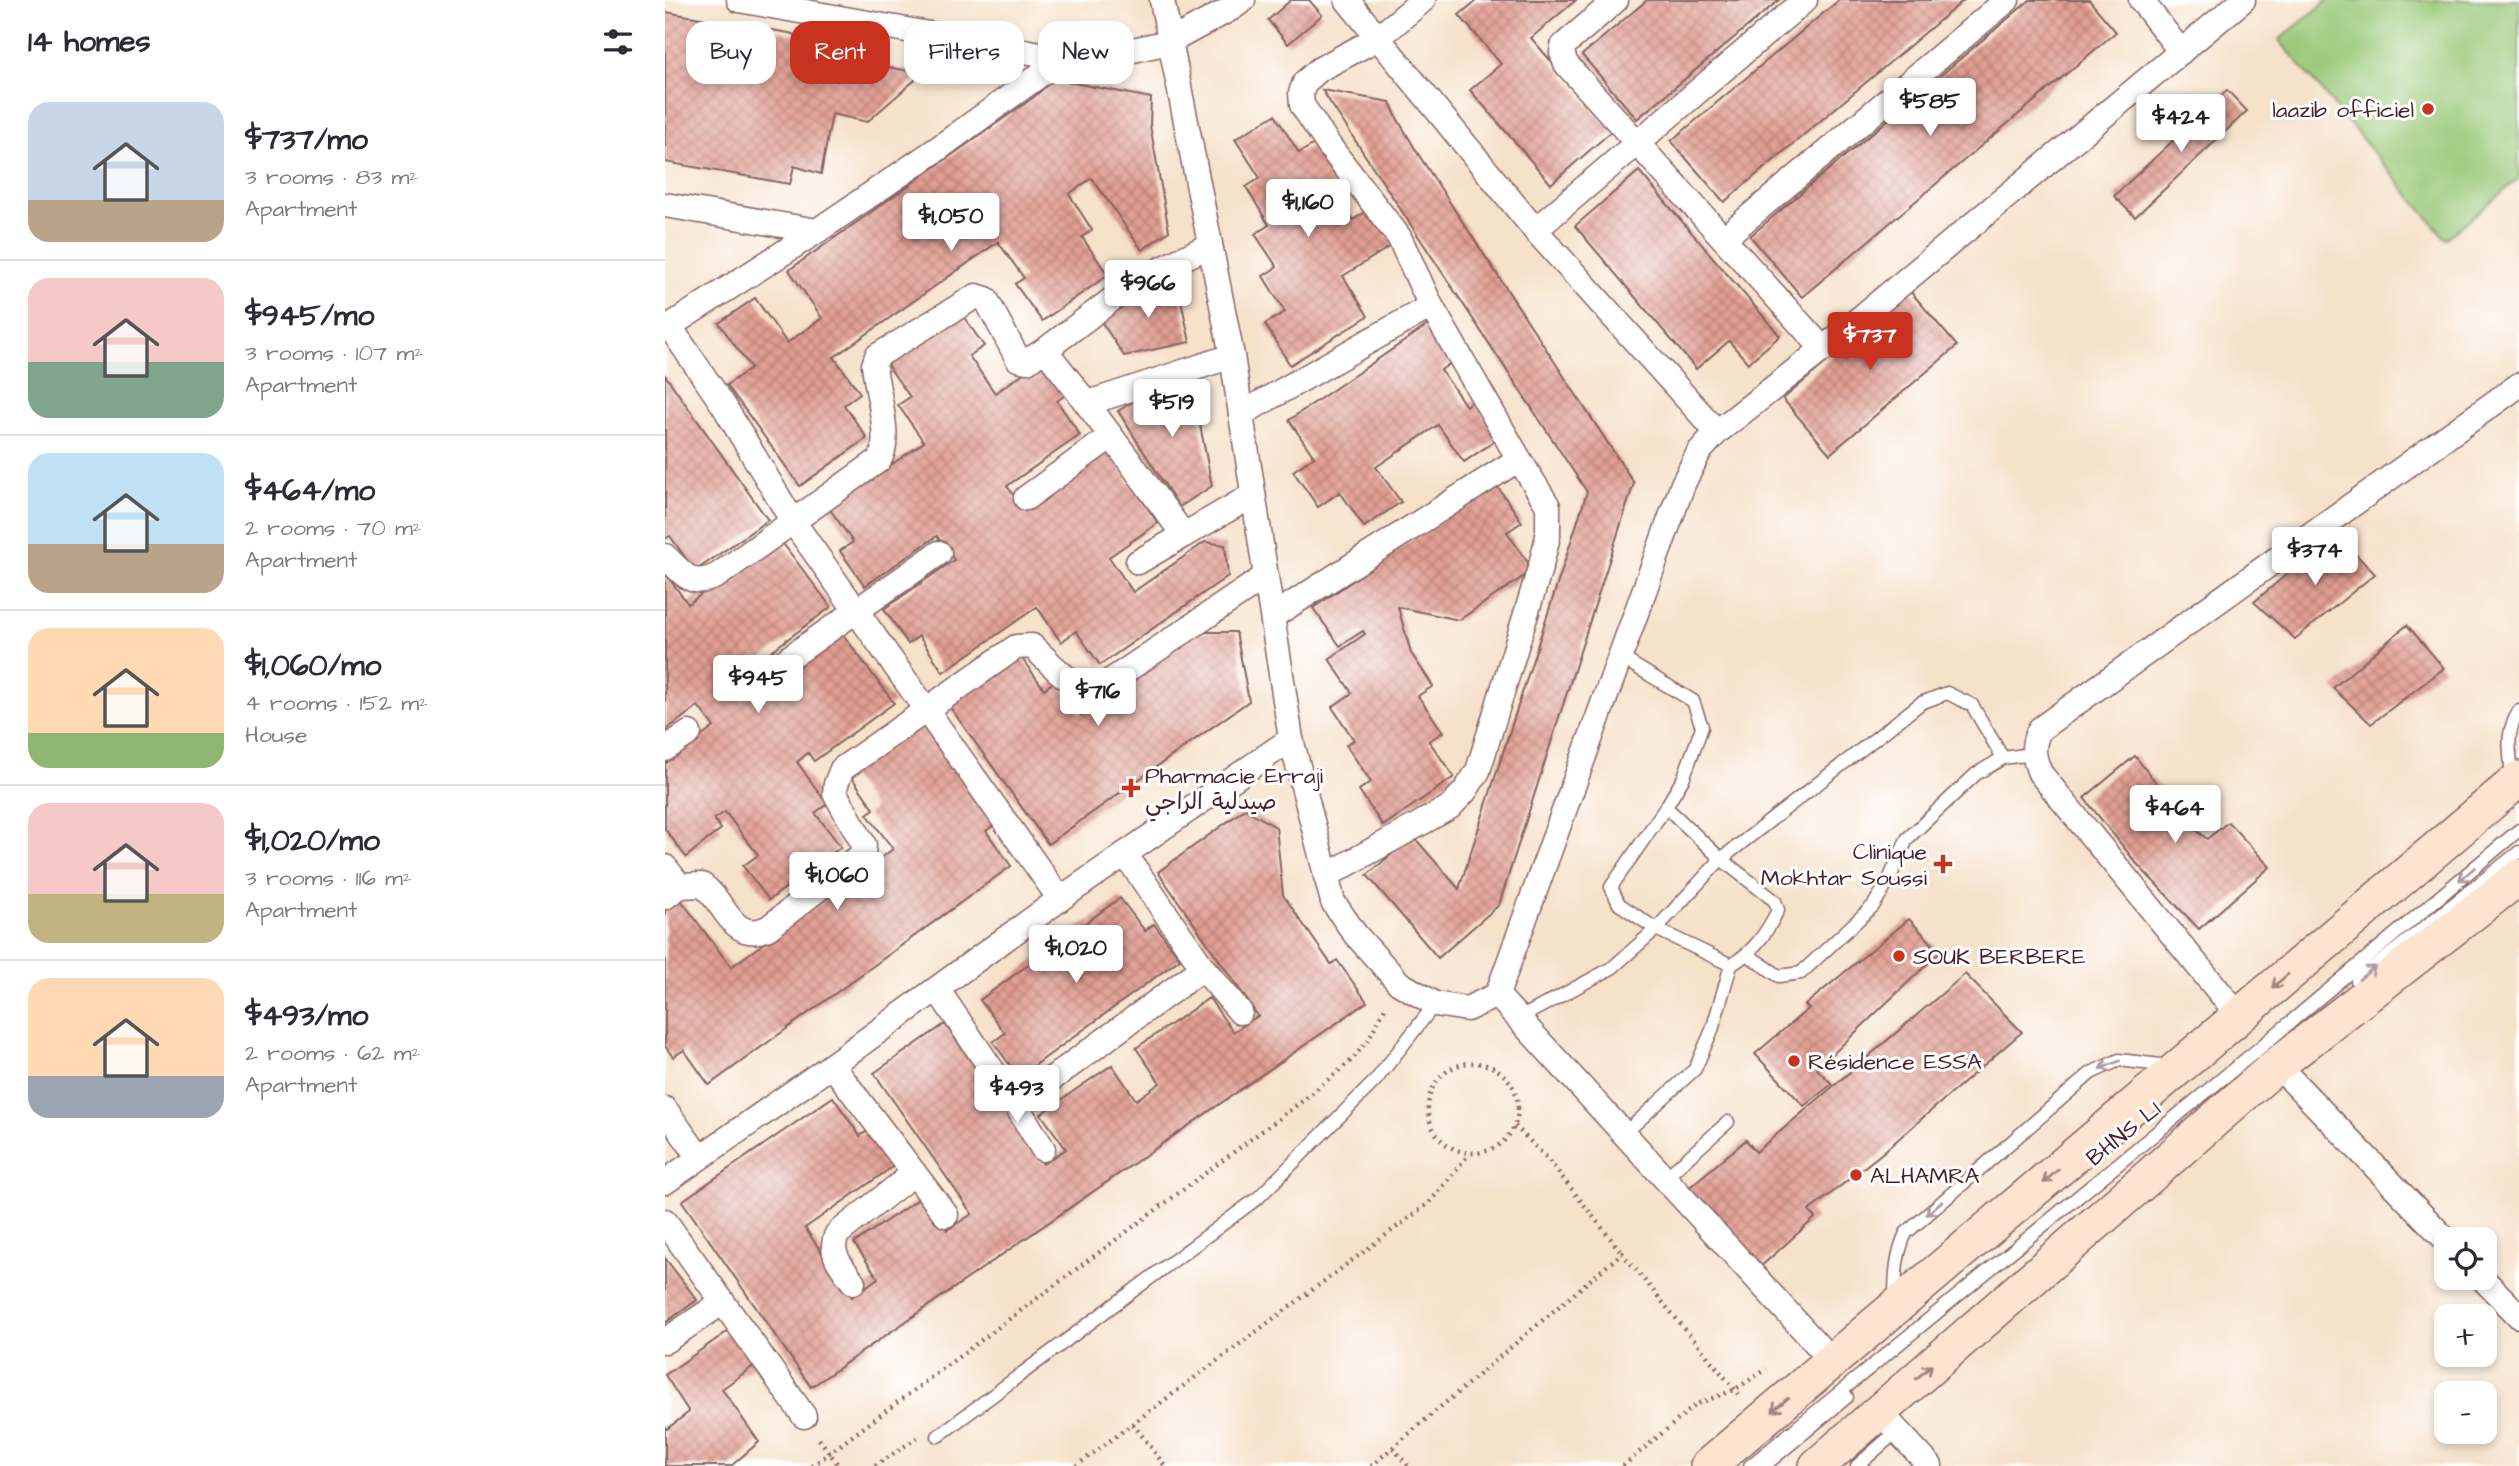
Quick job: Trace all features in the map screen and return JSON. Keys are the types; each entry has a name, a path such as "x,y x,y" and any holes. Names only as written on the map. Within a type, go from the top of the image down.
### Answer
{"street":[{"path":"739,0 778,4 1038,53"},
{"path":"1162,0 1232,356 1291,739 1333,902 1355,934 1399,983 1435,1004 1467,1009 1497,995 1683,484 1699,452 1717,432 1823,349 2243,0"},
{"path":"1134,50 1169,42 1243,0"},
{"path":"1347,0 1535,230 1717,432"},
{"path":"1326,876 1450,807 1465,791 1478,771 1548,536 1548,506 1431,306 1399,237 1330,147 1302,105 1301,93 1305,82 1320,69 1378,38 1423,0"},
{"path":"1616,0 1563,46 1562,53 1569,68 1823,349"},
{"path":"1535,230 1805,0"},
{"path":"1724,238 2007,0"},
{"path":"2146,2 2181,52"},
{"path":"1038,76 817,231 667,328 724,406 792,520 855,612 1060,899"},
{"path":"665,205 817,231"},
{"path":"665,556 689,579 707,581 879,460 884,454 885,437 874,365 877,356 976,296 986,299 1018,359 1027,361 1134,283 1210,245"},
{"path":"1241,414 1431,306"},
{"path":"1045,350 1088,403 1110,437 1184,535"},
{"path":"1088,403 1232,356"},
{"path":"2239,1016 2039,773 2032,754 2035,739 2040,729 2519,385"},
{"path":"1026,498 1110,437"},
{"path":"1273,615 1519,459"},
{"path":"1138,562 1253,495"},
{"path":"776,667 939,553"},
{"path":"670,883 697,884 706,888 733,922 742,929 755,933 768,928 861,858 863,845 835,793 842,769 1016,647 1032,646 1073,683 1086,687 1103,686 1266,576"},
{"path":"665,749 689,733"},
{"path":"665,1182 832,1065 1060,899 1291,739"},
{"path":"1708,1466 2515,782"},
{"path":"1125,854 1203,968 1240,1012"},
{"path":"1817,1466 1888,1421 2277,1065 2519,877"},
{"path":"1016,1105 1203,968"},
{"path":"937,989 1043,1149"},
{"path":"1497,995 1832,1361"},
{"path":"832,1065 946,1215"},
{"path":"2277,1065 2434,1228"},
{"path":"665,1109 699,1157"},
{"path":"853,1282 834,1255 833,1242 837,1234 914,1173"},
{"path":"665,1221 804,1416"},
{"path":"2494,1290 2519,1316"},
{"path":"665,1341 723,1301"},
{"path":"1888,1421 1930,1466"}],"lane":[{"path":"1620,657 1693,701 1702,727 1683,779 1611,887 1619,904 1656,929 1731,965"},
{"path":"1518,1019 1612,968 1656,929 1721,859 1921,703 1947,692 1972,705 2003,758"},
{"path":"2515,782 2508,736 2519,711"},
{"path":"1748,955 1779,976 1801,973 1873,906 1888,882 1907,839 1976,774 2003,758 2032,754"},
{"path":"1624,1134 1695,1069 1712,1030 1731,965 1748,955 1767,932 1778,910 1769,895 1721,859 1666,807"},
{"name":"BHNS L1","path":"1750,1466 2262,1046 2519,830"},
{"name":"BHNS L1","path":"1764,1466 2277,1045 2519,852"},
{"path":"938,1436 1259,1198 1375,1081 1435,1004"},
{"path":"1895,1310 1895,1275 1899,1247 1906,1233 2070,1090 2091,1073 2119,1060 2176,1068"},
{"path":"1665,1178 1728,1122"},
{"path":"1857,1466 1888,1421"}],"path":[{"path":"812,1466 1301,1102 1352,1060 1368,1040 1399,983"},
{"path":"1478,1063 1491,1066 1503,1074 1518,1098 1519,1112 1508,1138 1483,1153 1469,1154 1455,1150 1434,1132 1429,1119 1428,1104 1431,1091 1450,1069 1463,1064 1478,1063"},
{"path":"1515,1126 1547,1158 1761,1422"},
{"path":"1076,1466 1430,1203 1469,1154"},
{"path":"1371,1466 1622,1253"},
{"path":"1623,1466 1697,1404 1734,1390 1767,1368"},
{"path":"1133,1424 1165,1466"},
{"path":"875,1466 920,1435 938,1436"},
{"path":"1393,1448 1408,1466"}],"green space":[{"name":"laazib officiel","path":"2328,0 2519,0 2519,178 2446,239 2279,40"}],"building":[{"path":"1291,0 1309,0 1322,15 1288,44 1268,20"},
{"path":"1477,0 1576,0 1531,38 1612,131 1551,184 1470,90 1501,64 1459,15"},
{"path":"1647,0 1779,0 1637,119 1582,55"},
{"path":"1839,0 1964,0 1724,202 1671,141"},
{"path":"2030,0 2089,0 2116,32 1802,297 1750,236"},
{"path":"665,12 718,21 686,21 686,84 776,84 776,31 790,33 790,84 890,84 890,68 904,70 904,84 910,84 867,122 832,114 821,174 794,166 790,184 665,162"},
{"path":"1048,84 1080,84 1151,98 1150,125 1169,231 1142,250 1092,178 1069,194 1092,230 1082,237 1108,275 1042,321 1015,284 1024,278 998,242 834,357 860,393 844,405 867,438 800,486 727,385 751,368 719,323 755,298 787,343 822,318 789,270 1034,97"},
{"path":"1322,90 1390,102 1420,157 1634,483 1499,905 1438,958 1367,875 1413,836 1459,889 1587,492"},
{"path":"2227,90 2247,111 2135,217 2114,196"},
{"path":"1275,115 1299,153 1321,140 1344,178 1331,185 1353,220 1374,206 1397,242 1343,276 1368,316 1290,365 1265,324 1285,312 1263,276 1277,267 1255,234 1269,225 1246,187 1260,178 1235,139"},
{"path":"1639,171 1780,336 1748,363 1729,341 1696,369 1575,226"},
{"path":"1177,282 1190,342 1124,356 1099,318 1138,290"},
{"path":"1910,291 1957,346 1830,454 1783,399"},
{"path":"959,310 984,346 969,356 995,393 1044,359 1068,393 1057,401 1080,435 1007,486 1025,511 1109,452 1158,523 1109,557 1133,592 1205,542 1225,545 1228,576 1100,665 1076,631 1061,642 1037,607 943,672 919,636 908,644 884,609 954,560 937,536 865,586 840,551 853,542 829,508 924,442 898,405 910,397 885,362"},
{"path":"1428,325 1453,361 1441,370 1466,406 1473,400 1499,438 1464,462 1438,425 1376,467 1401,502 1364,527 1340,492 1318,507 1293,471 1314,457 1289,420"},
{"path":"665,375 768,520 695,571 670,536 665,539"},
{"path":"1192,384 1212,486 1179,507 1118,411 1151,390"},
{"path":"1495,483 1522,522 1507,532 1533,570 1459,620 1398,607 1411,653 1433,686 1418,696 1443,732 1429,741 1454,777 1383,826 1359,790 1371,782 1346,745 1354,740 1332,707 1352,693 1329,659 1365,634 1363,631 1340,646 1313,608"},
{"path":"2335,533 2375,574 2295,639 2254,602"},
{"path":"778,537 831,607 754,664 771,685 841,632 894,703 814,761 808,753 797,762 827,804 815,813 841,847 769,900 743,866 758,855 725,812 714,819 721,829 686,857 665,829 665,764 714,727 698,706 665,731 665,573 688,604"},
{"path":"2407,625 2444,668 2371,724 2333,688"},
{"path":"1199,632 1236,632 1249,701 1048,844 947,703 1018,653 1044,689 1057,680 1081,715"},
{"path":"926,720 1000,821 986,831 1011,866 709,1085 684,1050 673,1057 665,1046 665,905 678,896 731,967 893,849 867,814 874,809 850,775"},
{"path":"2135,756 2186,821 2207,839 2228,822 2270,867 2199,929 2137,864 2084,798"},
{"path":"1245,809 1276,827 1283,895 1331,964 1337,960 1367,1002 811,1387 682,1201 833,1097 860,1136 873,1127 898,1163 805,1228 852,1297 878,1278 854,1243 923,1196 947,1230 972,1214 874,1073 945,1024 1043,1164 1066,1149 1041,1114 1078,1088 1112,1065 1136,1100 1160,1083 1136,1048 1209,998 1233,1032 1258,1016 1158,872"},
{"path":"1120,898 1145,931 1154,924 1180,959 1019,1077 993,1042 1005,1033 980,1000"},
{"path":"1909,919 1940,952 1817,1069 1832,1084 1804,1106 1755,1054 1809,1008 1805,1005"},
{"path":"1965,974 2022,1032 1881,1154 1809,1211 1815,1218 1759,1268 1686,1190 1746,1140 1756,1152"},
{"path":"665,1258 697,1300 665,1323"},
{"path":"734,1327 759,1362 722,1389 759,1442 731,1466 665,1466 665,1426 667,1429 689,1412 665,1375"}],"place":[{"name":"laazib officiel","path":"2428,109"},
{"name":"Pharmacie Erraji صيدلية الراجي","path":"1131,788"},
{"name":"Clinique Mokhtar Soussi","path":"1943,864"},
{"name":"SOUK BERBERE","path":"1899,956"},
{"name":"Résidence ESSA","path":"1794,1061"},
{"name":"ALHAMRA","path":"1856,1175"}]}
